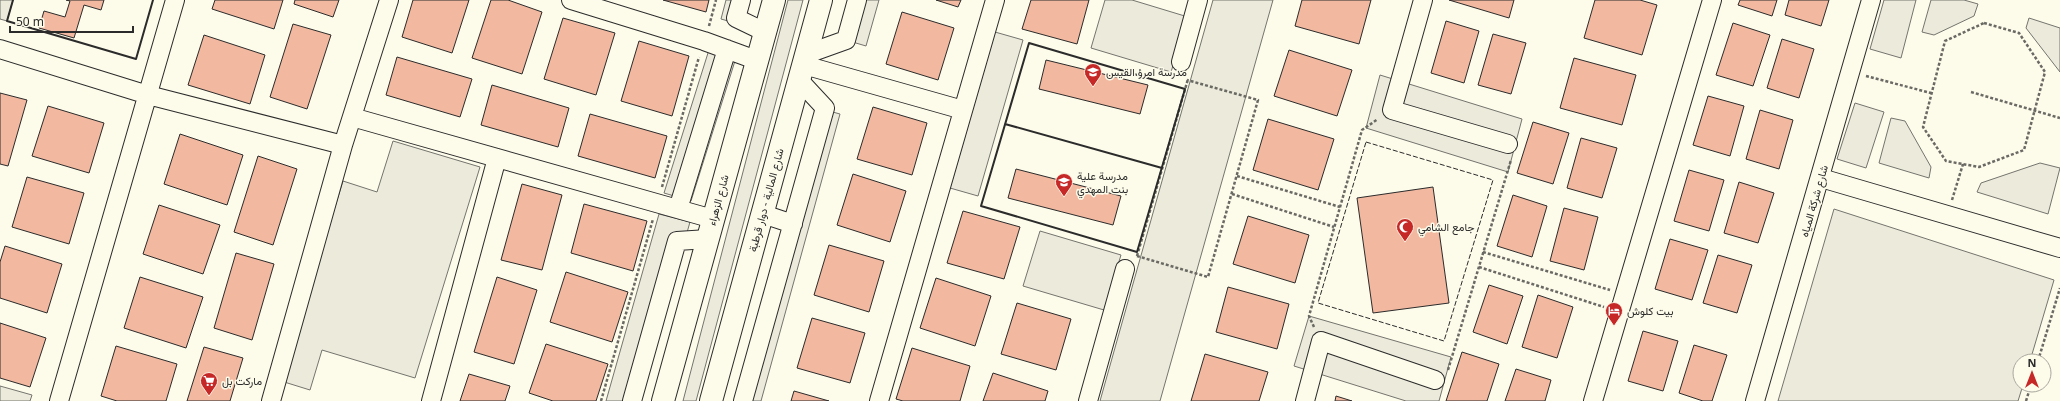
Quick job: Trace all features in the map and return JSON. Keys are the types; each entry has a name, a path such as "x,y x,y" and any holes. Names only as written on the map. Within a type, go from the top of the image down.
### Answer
{"main road":[{"name":"شارع الزهراء","path":"663,401 756,60 774,0"},
{"name":"شارع المالية - دوار قرطبة","path":"711,401 821,0"}],"street":[{"path":"59,401 175,0"},
{"path":"271,401 343,145 389,0"},
{"path":"571,0 704,41 756,60"},
{"path":"741,0 736,18 765,32"},
{"path":"803,66 846,40 858,0"},
{"path":"879,401 995,0"},
{"path":"1182,62 1198,0"},
{"path":"1423,0 1392,110 1508,144"},
{"path":"1593,401 1712,0"},
{"name":"شارع شركة المياه","path":"1755,401 1821,178 1871,0"},
{"path":"0,49 148,95 343,145"},
{"path":"678,209 727,49"},
{"path":"803,66 963,110"},
{"path":"743,401 825,108 803,66"},
{"path":"352,117 678,209 710,229"},
{"path":"431,401 497,158"},
{"path":"1821,178 2060,248"},
{"path":"763,214 793,224"},
{"path":"632,401 677,241 710,229"},
{"path":"1088,401 1125,269"},
{"path":"1305,401 1321,341 1435,380"}],"path":[{"path":"601,401 716,0"},
{"path":"1984,23 2019,33 2045,72 2024,150 1979,167 1946,161 1923,127 1931,94 1945,41 1984,23"},
{"path":"1125,269 1132,272 1192,65 1182,62"},
{"path":"1851,72 1931,94"},
{"path":"1137,256 1208,277 1232,194 1258,100 1187,80"},
{"path":"1971,92 2060,118"},
{"path":"1321,341 1309,316 1362,130 1392,110"},
{"path":"1435,380 1447,374 1512,156 1508,144"},
{"path":"1948,215 1963,164"},
{"path":"1237,176 1340,207"},
{"path":"1232,194 1334,227"},
{"path":"1484,252 1625,294"},
{"path":"1479,267 1620,312"},
{"path":"2040,353 2060,288"}],"shaded area":[{"path":"0,0 13,0 7,21 0,19"},
{"path":"726,0 750,0 742,25 721,19"},
{"path":"788,0 803,0 696,401 683,401"},
{"path":"851,0 879,0 866,46 839,38"},
{"path":"1105,0 1132,0 1188,17 1171,72 1091,48"},
{"path":"1213,0 1273,0 1160,401 1100,401"},
{"path":"1884,0 1916,0 1901,58 1870,49"},
{"path":"1931,0 1964,0 1978,4 1974,16 1934,35 1922,32"},
{"path":"2029,18 2060,28 2060,72 2026,28"},
{"path":"995,32 1023,40 978,196 950,188"},
{"path":"713,37 740,45 691,201 664,193"},
{"path":"1380,75 1522,119 1508,172 1366,128"},
{"path":"1855,103 1884,112 1866,168 1837,159"},
{"path":"818,108 840,114 761,401 738,401"},
{"path":"1891,118 1905,121 1931,167 1929,178 1879,163"},
{"path":"393,141 480,167 415,378 322,350 310,390 281,381 343,181 377,192"},
{"path":"2040,163 2060,168 2048,214 1977,192 1981,183"},
{"path":"1834,209 2054,280 2032,353 2012,353 2012,393 2020,393 2018,401 1778,401"},
{"path":"659,214 690,222 639,401 606,401"},
{"path":"1040,231 1121,255 1104,310 1023,286"},
{"path":"1309,316 1451,357 1439,401 1406,401 1294,366"},
{"path":"0,386 32,395 30,401 0,401"}],"building":[{"path":"66,0 104,0 101,10 84,5 74,38 39,28 44,11 65,17 70,1"},
{"path":"215,0 283,0 274,29 212,9"},
{"path":"295,0 339,0 333,17 294,4"},
{"path":"413,0 469,0 452,53 402,37"},
{"path":"491,0 508,0 542,12 522,74 472,58"},
{"path":"663,0 709,0 706,12"},
{"path":"936,0 961,0 958,7"},
{"path":"1031,0 1089,0 1077,44 1022,29"},
{"path":"1302,0 1371,0 1359,44 1295,26"},
{"path":"1449,0 1514,0 1509,18"},
{"path":"1595,0 1640,0 1657,5 1642,55 1584,38"},
{"path":"1740,0 1777,0 1772,16 1738,5"},
{"path":"1789,0 1829,0 1821,26 1785,15"},
{"path":"902,12 954,28 938,80 886,64"},
{"path":"563,18 615,33 596,95 544,79"},
{"path":"1446,21 1479,31 1464,83 1431,73"},
{"path":"1733,23 1770,35 1753,86 1716,75"},
{"path":"293,24 331,35 307,109 270,97"},
{"path":"1493,34 1526,43 1511,94 1478,85"},
{"path":"204,35 265,55 250,104 188,85"},
{"path":"1782,39 1814,49 1799,98 1767,88"},
{"path":"639,41 689,56 672,116 621,101"},
{"path":"1289,50 1352,70 1337,116 1274,96"},
{"path":"397,57 472,79 460,117 386,95"},
{"path":"1574,58 1636,75 1622,125 1560,108"},
{"name":"مدرسة امرؤ القيس","path":"1046,60 1148,85 1140,114 1039,89"},
{"path":"492,85 569,108 558,147 481,125"},
{"path":"0,93 27,100 8,166 0,164"},
{"path":"1708,96 1744,106 1730,156 1693,145"},
{"path":"48,106 104,123 89,173 32,156"},
{"path":"873,107 927,123 912,175 857,159"},
{"path":"1760,110 1793,120 1779,169 1746,159"},
{"path":"590,114 667,136 655,178 578,156"},
{"path":"1268,119 1334,139 1318,190 1253,170"},
{"path":"1533,122 1569,133 1553,184 1517,173"},
{"path":"180,134 243,155 227,205 164,184"},
{"path":"1581,138 1617,148 1602,198 1567,188"},
{"path":"258,156 297,169 273,245 234,232"},
{"name":"مدرسة علية بنت المهدي","path":"1016,169 1121,196 1113,225 1008,198"},
{"path":"1689,170 1724,180 1709,231 1674,221"},
{"path":"853,174 906,191 890,242 837,225"},
{"path":"27,177 84,193 69,244 12,227"},
{"path":"1739,182 1774,193 1758,243 1724,233"},
{"path":"522,184 562,195 542,270 501,260"},
{"path":"1433,187 1449,303 1373,313 1357,198"},
{"path":"1513,195 1547,206 1532,257 1497,246"},
{"path":"584,204 647,221 633,271 571,253"},
{"path":"159,205 220,225 203,274 143,254"},
{"path":"1564,208 1598,217 1584,270 1550,261"},
{"path":"963,211 1020,227 1004,279 947,263"},
{"path":"1248,216 1309,235 1295,283 1233,264"},
{"path":"1670,239 1708,250 1692,300 1655,289"},
{"path":"829,245 884,261 869,312 814,295"},
{"path":"5,246 62,264 47,313 0,298 0,262"},
{"path":"236,253 274,264 252,340 214,328"},
{"path":"1718,255 1752,265 1737,313 1703,303"},
{"path":"566,272 628,292 612,342 550,322"},
{"path":"140,277 203,297 186,348 124,328"},
{"path":"497,277 537,290 514,364 474,352"},
{"path":"936,278 991,296 975,346 920,328"},
{"path":"1489,285 1523,296 1507,344 1473,332"},
{"path":"1228,287 1289,304 1277,349 1216,332"},
{"path":"1538,295 1573,307 1557,358 1522,347"},
{"path":"1017,303 1071,319 1056,370 1001,354"},
{"path":"812,318 865,333 850,383 797,368"},
{"path":"0,323 46,338 30,387 0,378"},
{"path":"1643,331 1678,341 1663,391 1628,381"},
{"path":"546,344 608,364 596,401 553,401 529,393"},
{"path":"1694,345 1727,355 1712,401 1703,401 1679,393"},
{"path":"116,346 177,364 166,401 117,401 101,396"},
{"path":"204,347 243,358 230,401 187,401"},
{"path":"912,348 970,366 960,401 903,401 896,399"},
{"path":"1462,352 1499,364 1487,401 1446,401"},
{"path":"1205,354 1268,372 1259,401 1191,401"},
{"path":"1516,369 1551,380 1545,401 1505,401"},
{"path":"993,373 1048,391 1045,401 983,401"},
{"path":"469,374 510,386 505,401 460,401"},
{"path":"794,391 829,401 791,401"},
{"path":"1336,396 1352,401 1335,401"}],"fence":[{"path":"1366,142 1493,180 1444,341 1318,303 1366,142"}],"wall":[{"path":"13,0 7,21 136,59 153,0"},
{"path":"1029,43 1185,89 1137,252 981,206 1029,43"},
{"path":"1005,124 1162,168"}],"place":[{"name":"مدرسة امرؤ القيس","path":"1093,87"},
{"name":"مدرسة علية بنت المهدي","path":"1064,197"},
{"name":"جامع الشامي","path":"1405,242"},
{"name":"بيت كلوش","path":"1614,326"},
{"name":"ماركت بل","path":"209,396"}]}
